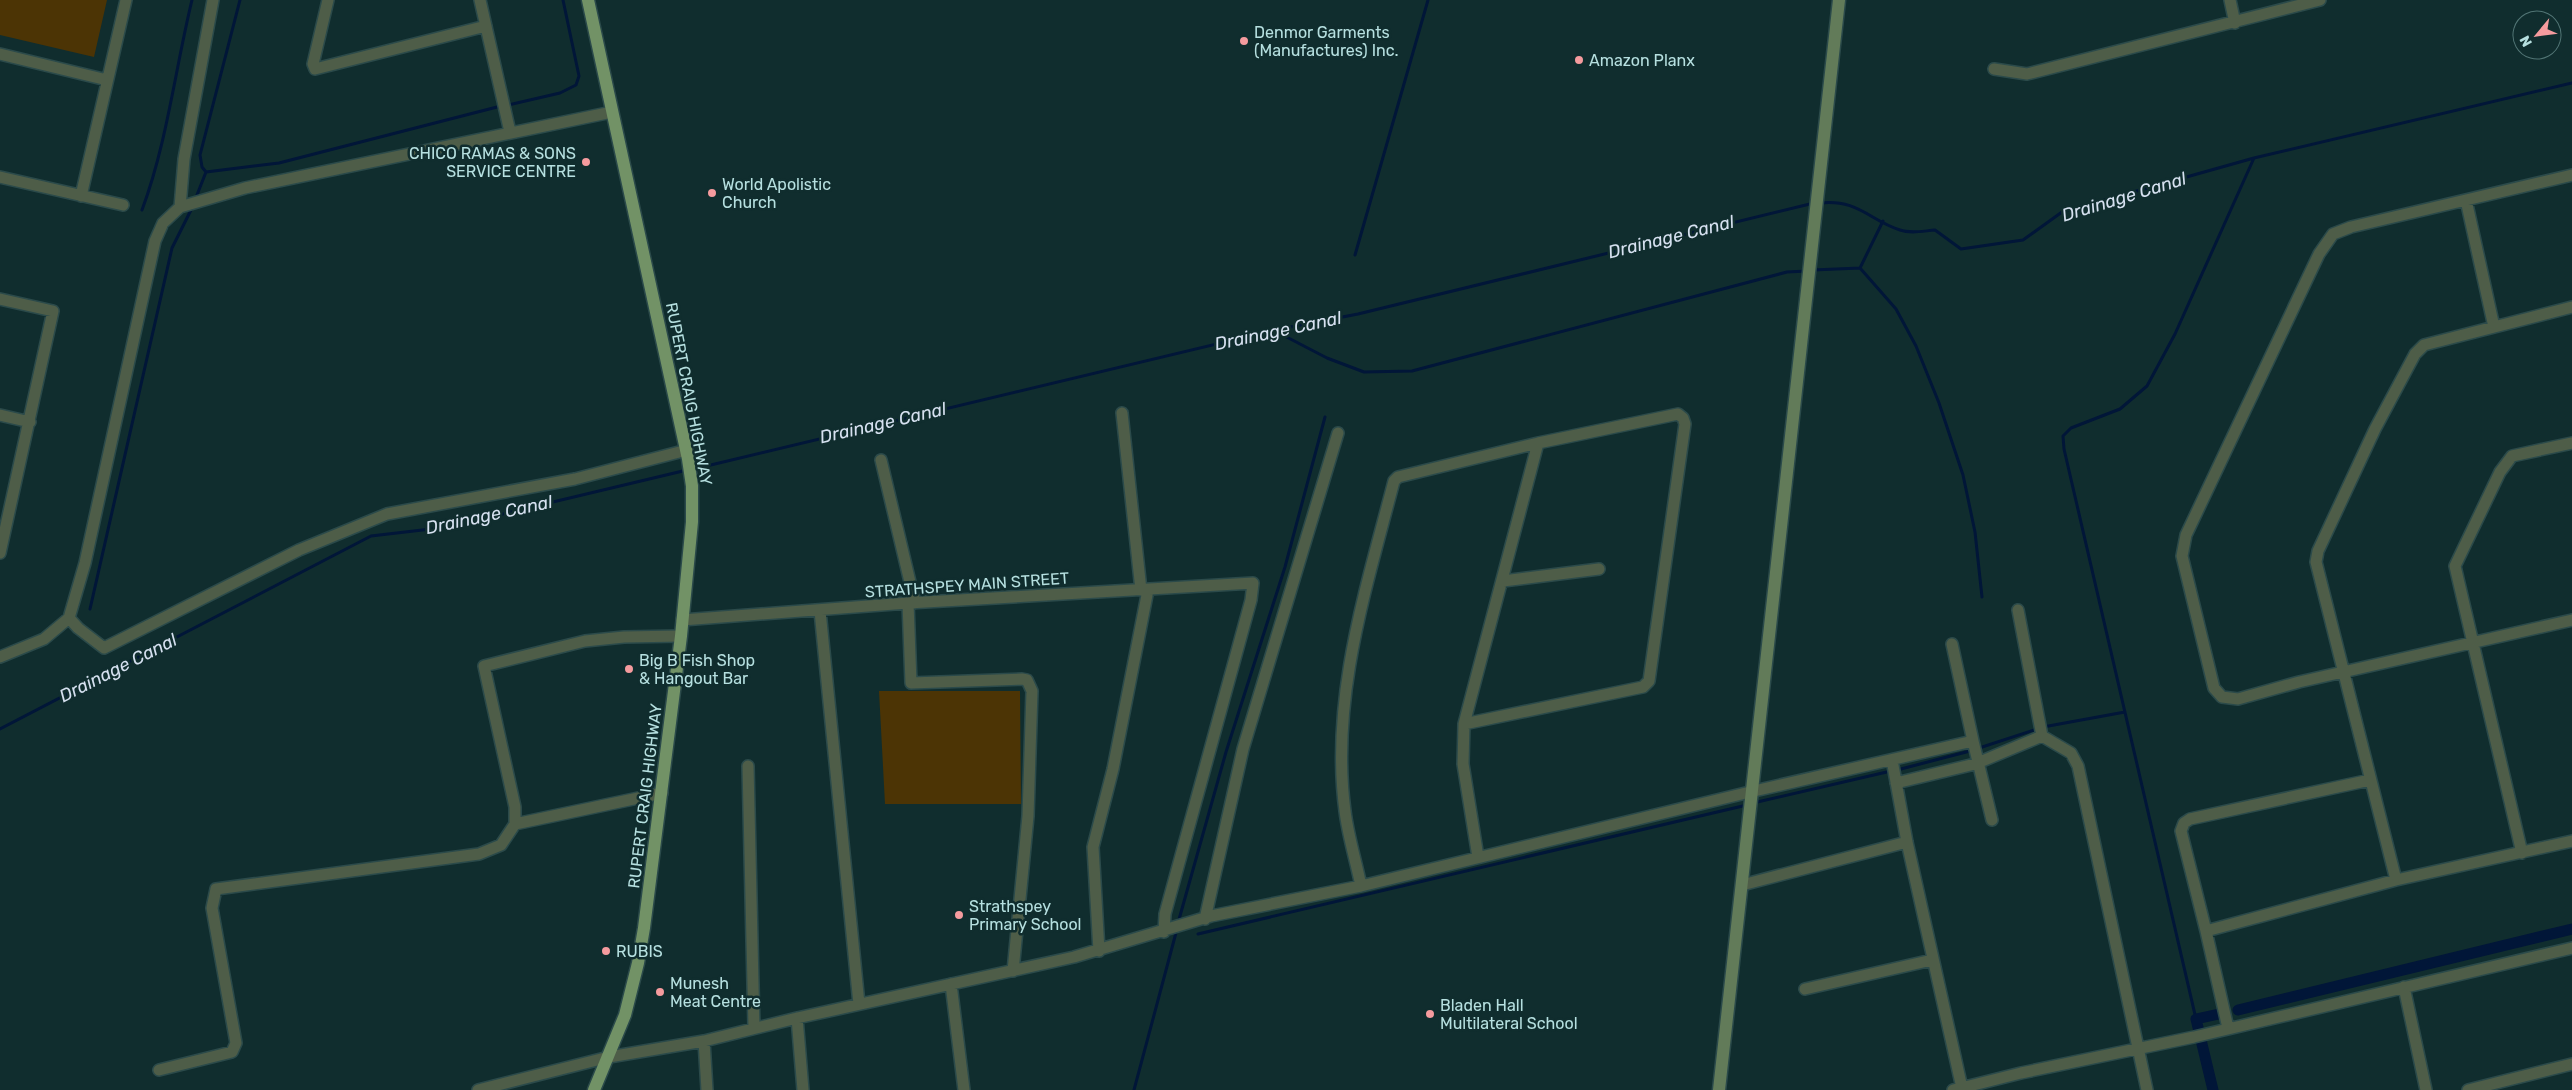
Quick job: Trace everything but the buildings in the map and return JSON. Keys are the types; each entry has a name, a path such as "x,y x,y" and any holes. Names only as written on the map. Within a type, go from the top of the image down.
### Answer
{"main road":[{"name":"RUPERT CRAIG HIGHWAY","path":"588,0 688,455 692,486 692,522 681,636 662,793 638,963 625,1016 594,1090"},
{"path":"1719,1090 1754,791 1839,0"}],"street":[{"path":"81,196 126,0"},
{"path":"180,207 184,159 213,0"},
{"path":"328,0 312,64 315,69 486,26"},
{"path":"480,0 510,132"},
{"path":"2230,0 2235,23"},
{"path":"1994,69 2027,74 2320,0"},
{"path":"0,54 107,80"},
{"path":"0,657 44,639 69,618 85,563 155,241 163,223 180,207 245,188 612,112"},
{"path":"2572,175 2351,227 2333,234 2320,254 2186,535 2182,556 2214,688 2222,698 2238,699 2344,672 2572,620"},
{"path":"0,176 123,205"},
{"path":"2466,200 2494,327"},
{"path":"0,299 53,311 30,422 1,540 0,553"},
{"path":"2396,880 2316,562 2324,536 2414,354 2424,345 2572,307"},
{"path":"1099,950 1093,847 1113,769 1144,590 1122,413"},
{"path":"1361,886 1345,811 1342,744 1346,677 1394,481 1398,477 1538,443 1678,414 1683,418 1685,424 1649,681 1643,687 1464,724"},
{"path":"0,415 30,422"},
{"path":"1205,918 1242,749 1338,433"},
{"path":"1478,857 1463,764 1464,724 1538,443"},
{"path":"2522,853 2455,566 2500,472 2512,456 2572,443"},
{"path":"69,618 104,648 299,550 387,514 574,479 688,455"},
{"path":"881,460 912,603 911,683 1022,679 1027,680 1032,691 1028,816 1013,971"},
{"path":"1503,581 1599,569"},
{"name":"STRATHSPEY MAIN STREET","path":"682,620 912,603 1253,583 1251,600 1165,914 1164,932"},
{"path":"2018,610 2042,736 2071,753 2078,766 2147,1090"},
{"path":"820,611 860,1004"},
{"path":"159,1070 232,1052 235,1048 236,1043 212,908 216,889 479,854 502,845 514,824 515,807 484,666 585,641 624,637 681,636"},
{"path":"1952,644 1992,820"},
{"path":"1896,783 1978,762 2042,736"},
{"path":"478,1090 609,1056 704,1041 797,1018 1013,971 1099,950 1164,932 1205,918 1361,886 1754,791 1973,741"},
{"path":"1892,760 1957,1089 2194,1037 2572,948"},
{"path":"748,766 754,1028"},
{"path":"2228,1028 2181,831 2184,823 2190,819 2370,780"},
{"path":"514,824 662,793"},
{"path":"2206,931 2396,880 2572,841"},
{"path":"1742,885 1907,842"},
{"path":"1804,989 1932,960"},
{"path":"951,984 964,1090"},
{"path":"2404,987 2426,1090"},
{"path":"797,1018 803,1090"},
{"path":"704,1041 707,1090"},
{"path":"2468,1090 2572,1064"}],"shaded area":[{"path":"0,0 107,0 94,57 0,35"},
{"path":"879,691 1020,691 1021,804 885,804"}],"waterway":[{"path":"142,210 158,159 192,0"},
{"path":"240,0 200,155 202,167 206,172 279,163 501,106"},
{"path":"508,105 560,93 576,85 579,76 563,0"},
{"path":"1355,255 1428,0"},
{"name":"Drainage Canal","path":"1820,203 1844,204 1854,207 1889,226 1908,232 1935,230 1961,249 2023,240 2062,212 2254,158 2572,83"},
{"path":"2196,1019 2064,449 2063,436 2071,428 2120,409 2147,386 2175,334 2254,158"},
{"path":"195,200 206,172"},
{"name":"Drainage Canal","path":"694,469 1275,330 1358,314 1814,203"},
{"path":"90,609 172,248 193,206"},
{"path":"1883,221 1860,268 1896,309 1916,346 1939,403 1963,475 1975,532 1982,597"},
{"path":"1813,270 1860,268"},
{"path":"1275,331 1327,358 1364,372 1412,371 1787,272 1807,271"},
{"path":"1178,923 1226,752 1285,567 1325,417"},
{"name":"Drainage Canal","path":"0,729 371,536 448,527 687,470"},
{"path":"2043,727 2125,712"},
{"path":"1897,770 1970,751 2037,729"},
{"path":"1753,803 1891,771"},
{"path":"1198,934 1747,805"},
{"path":"1134,1090 1177,929"},
{"path":"2238,1010 2572,929"},
{"path":"2213,1090 2196,1019 2219,1014"}],"place":[{"name":"Denmor Garments (Manufactures) Inc.","path":"1244,41"},
{"name":"Amazon Planx","path":"1579,60"},
{"name":"CHICO RAMAS & SONS SERVICE CENTRE","path":"586,162"},
{"name":"World Apolistic Church","path":"712,193"},
{"name":"Big B Fish Shop & Hangout Bar","path":"629,669"},
{"name":"Strathspey Primary School","path":"959,915"},
{"name":"RUBIS","path":"606,951"},
{"name":"Munesh Meat Centre","path":"660,992"},
{"name":"Bladen Hall Multilateral School","path":"1430,1014"}]}
